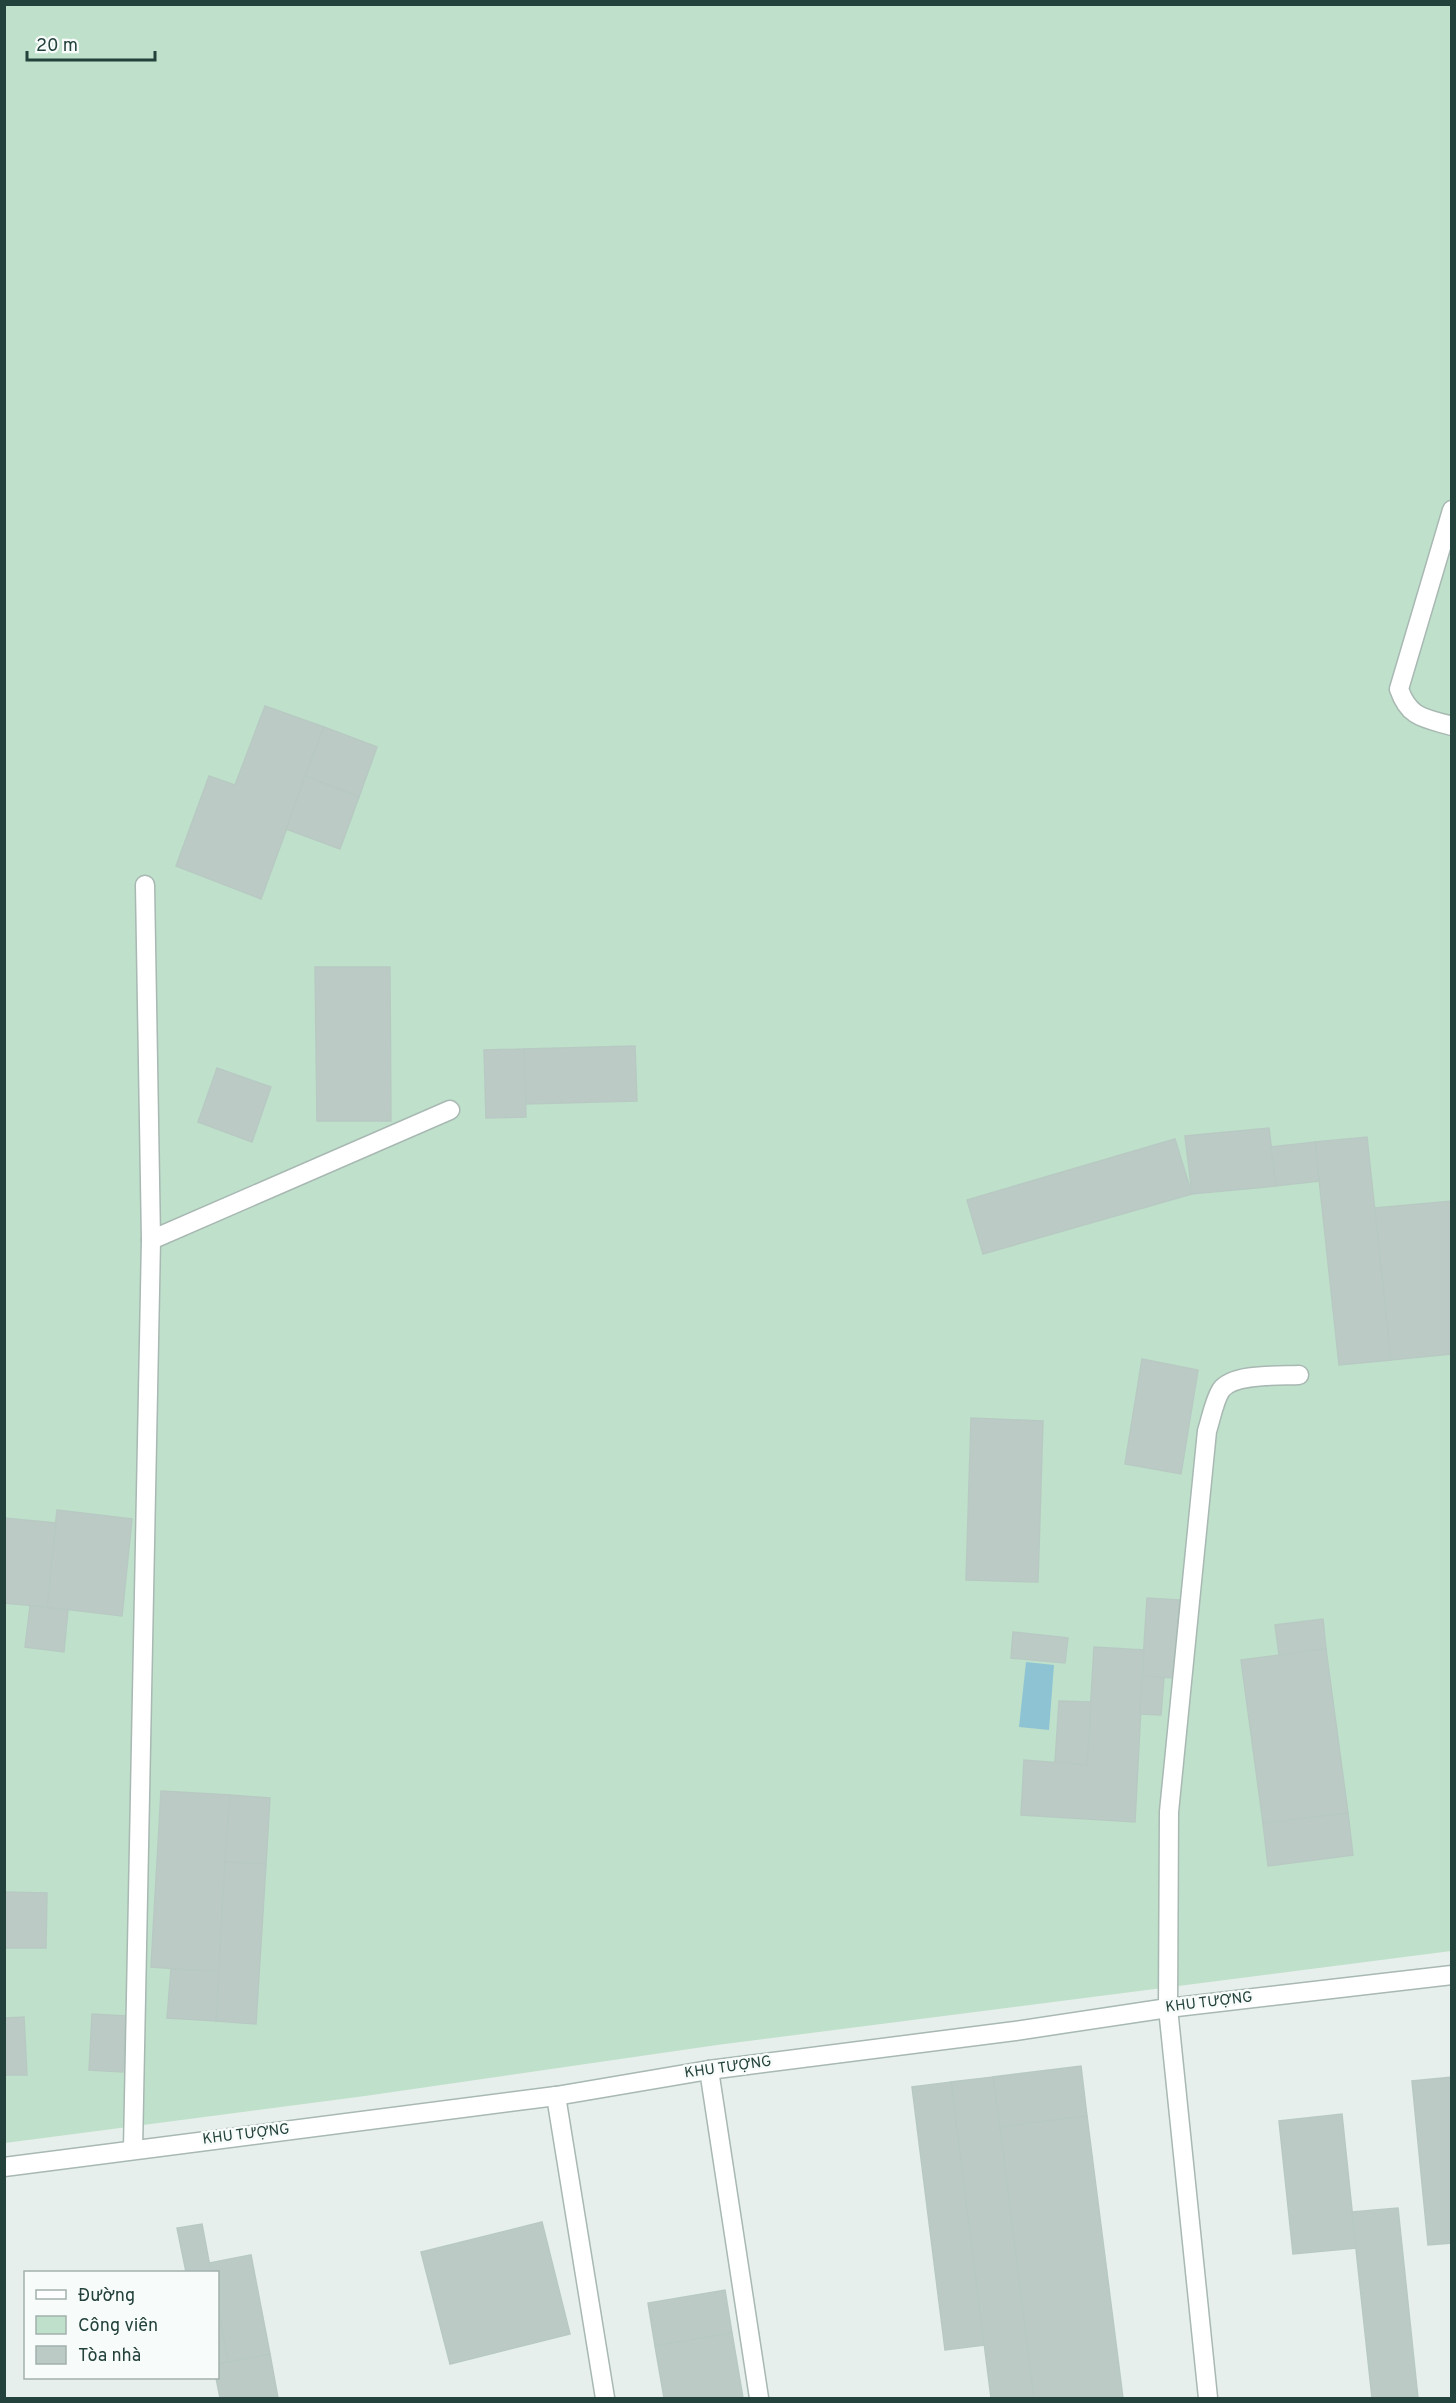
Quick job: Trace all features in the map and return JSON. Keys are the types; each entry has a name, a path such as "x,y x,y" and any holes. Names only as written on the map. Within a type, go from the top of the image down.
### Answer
{"street":[{"path":"1452,510 1399,689 1404,704 1416,716 1452,726"},
{"path":"133,2149 151,1240 146,885"},
{"path":"151,1240 450,1110"},
{"path":"1208,2398 1168,2008 1169,1812 1207,1431 1221,1391 1229,1384 1241,1379 1299,1375"},
{"name":"KHU TƯỢNG","path":"4,2167 556,2096 709,2070 1015,2031 1168,2008 1452,1975"},
{"path":"709,2070 759,2398"},
{"path":"556,2096 604,2398"}],"green space":[{"path":"4,5 1451,5 1451,1951 717,2045 365,2096 5,2143"}],"water":[{"path":"1026,1662 1054,1665 1049,1730 1019,1727"}],"building":[{"path":"265,706 324,727 261,899 176,866 209,776 235,785"},
{"path":"324,727 377,747 359,797 305,776"},
{"path":"305,776 359,797 340,849 286,829"},
{"path":"315,967 390,967 391,1121 317,1121"},
{"path":"635,1046 637,1101 526,1104 524,1049"},
{"path":"524,1049 526,1117 486,1118 484,1050"},
{"path":"217,1068 271,1087 252,1142 198,1122"},
{"path":"1269,1128 1276,1186 1192,1194 1185,1136"},
{"path":"1367,1137 1391,1360 1339,1365 1315,1142"},
{"path":"1175,1139 1192,1194 983,1254 967,1200"},
{"path":"1315,1142 1319,1181 1276,1186 1271,1147"},
{"path":"1452,1201 1452,1354 1391,1360 1375,1208"},
{"path":"1142,1359 1198,1370 1181,1474 1125,1464"},
{"path":"971,1418 1043,1421 1038,1582 966,1580"},
{"path":"57,1510 132,1519 122,1616 47,1607"},
{"path":"4,1518 56,1523 47,1607 4,1603"},
{"path":"1147,1598 1179,1600 1175,1678 1142,1676"},
{"path":"30,1606 68,1610 64,1652 25,1647"},
{"path":"1323,1619 1326,1649 1279,1655 1275,1625"},
{"path":"1013,1632 1068,1638 1065,1663 1011,1658"},
{"path":"1094,1647 1144,1650 1135,1822 1021,1815 1024,1760 1087,1765"},
{"path":"1326,1649 1348,1813 1263,1823 1241,1660"},
{"path":"1142,1676 1164,1678 1161,1715 1140,1714"},
{"path":"1059,1701 1091,1702 1087,1765 1055,1762"},
{"path":"161,1791 230,1795 219,1972 151,1967"},
{"path":"230,1795 270,1798 266,1864 225,1862"},
{"path":"1348,1813 1353,1855 1268,1866 1263,1823"},
{"path":"225,1862 266,1864 256,2024 216,2021"},
{"path":"4,1892 47,1893 46,1948 4,1948"},
{"path":"171,1969 219,1972 216,2021 167,2018"},
{"path":"92,2014 126,2016 123,2072 89,2070"},
{"path":"24,2017 27,2075 4,2075 4,2018"},
{"path":"1081,2066 1087,2116 1000,2127 993,2077"},
{"path":"993,2077 1034,2398 991,2398 951,2082"},
{"path":"1452,2077 1452,2243 1428,2245 1412,2081"},
{"path":"951,2082 984,2345 945,2350 912,2087"},
{"path":"1342,2114 1356,2248 1293,2254 1279,2121"},
{"path":"1087,2116 1123,2398 1034,2398 1000,2127"},
{"path":"1398,2208 1418,2398 1372,2398 1352,2212"},
{"path":"542,2222 570,2334 450,2364 421,2252"},
{"path":"202,2224 211,2271 186,2271 177,2228"},
{"path":"251,2255 270,2354 228,2362 219,2312 219,2271 211,2271 209,2263"},
{"path":"725,2290 732,2333 655,2346 648,2303"},
{"path":"219,2312 228,2362 219,2364"},
{"path":"732,2333 743,2398 664,2398 655,2346"},
{"path":"270,2354 278,2398 220,2398 216,2379 219,2379 219,2364"}]}
